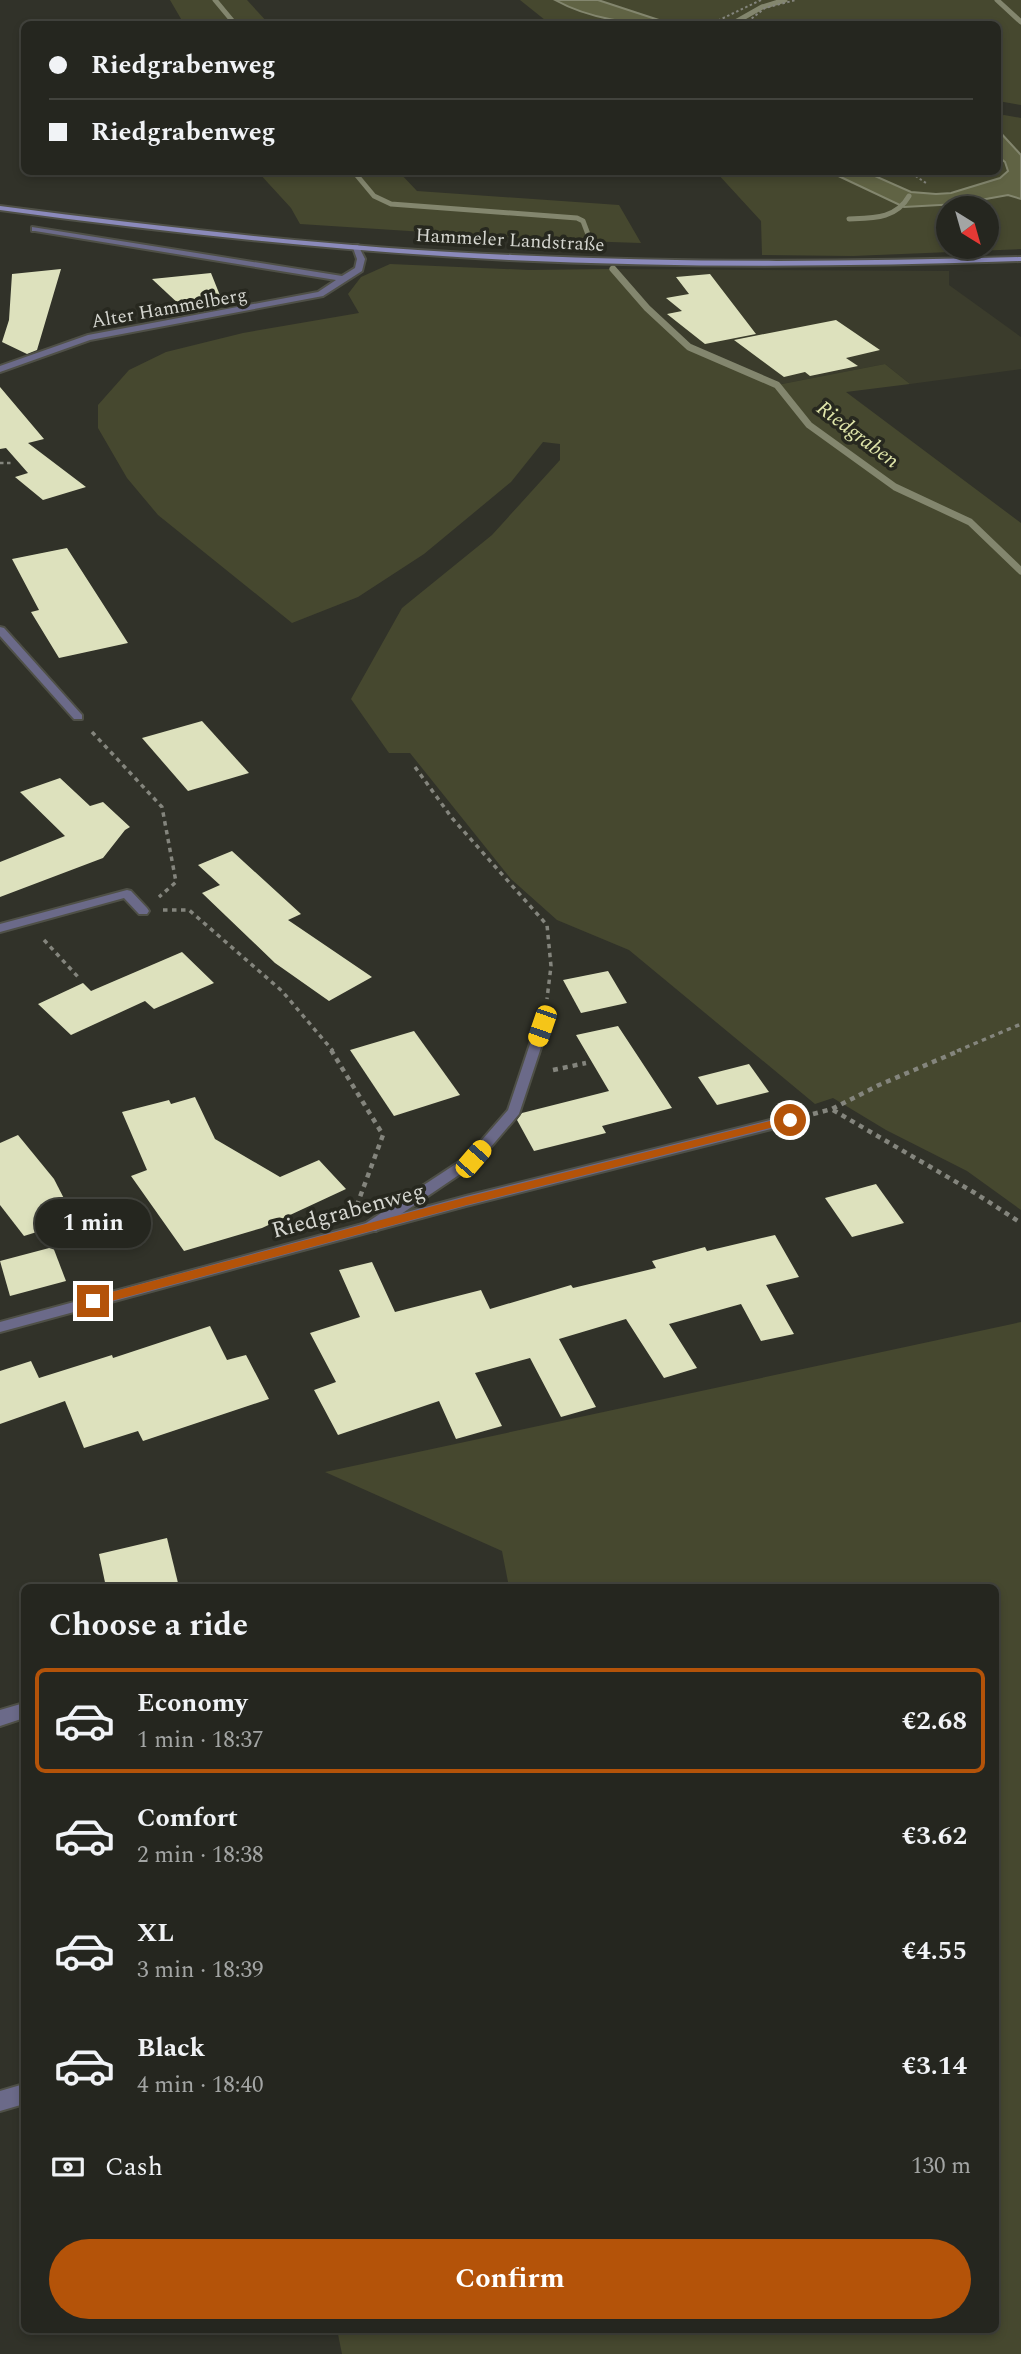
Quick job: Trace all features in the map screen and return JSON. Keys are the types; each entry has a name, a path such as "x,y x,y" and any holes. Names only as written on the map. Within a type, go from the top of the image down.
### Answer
{"main road":[{"name":"Hammeler Landstraße","path":"0,208 89,221 355,247 556,258 736,266 919,264 1021,259"}],"street":[{"name":"Alter Hammelberg","path":"35,229 343,279"},
{"name":"Alter Hammelberg","path":"0,369 88,338 320,294 359,269 361,259 355,247"},
{"path":"0,630 78,717"},
{"path":"0,928 127,894 144,911"},
{"path":"371,1227 473,1159 514,1111 545,1017"},
{"name":"Riedgrabenweg","path":"0,1327 371,1227 790,1120"},
{"path":"0,1718 21,1713"},
{"path":"0,2101 21,2095"}],"path":[{"path":"718,21 761,0"},
{"path":"749,21 765,8 796,0"},
{"path":"718,21 724,21"},
{"path":"914,175 926,183"},
{"path":"0,463 12,463"},
{"path":"78,717 162,807 176,882 144,911"},
{"path":"415,767 468,837 547,925 551,966 545,1017"},
{"path":"144,911 189,909 282,992 331,1049 367,1104 383,1135 367,1175"},
{"path":"27,921 79,978"},
{"path":"1021,1024 879,1085 832,1109 874,1136 944,1173 1021,1223"}],"shaded area":[{"path":"170,0 247,0 266,21 182,21"},
{"path":"520,0 555,0 577,10 623,21 546,21"},
{"path":"555,0 598,0 662,21 612,20 568,7"},
{"path":"598,0 1021,0 1021,105 1001,102 1001,21 662,21"},
{"path":"1001,116 1021,118 1021,155 1001,133"},
{"path":"1001,133 1021,155 1021,199 1008,195 936,196 936,205 904,207 836,175 873,175 911,192 936,194 951,193 1000,178 1008,171 1001,159"},
{"path":"1001,159 1009,171 1000,177 976,187 962,190 921,194 898,188 872,175 1001,175"},
{"path":"261,175 402,175 417,191 619,205 641,243 300,224 291,208"},
{"path":"719,175 836,175 904,207 936,205 936,253 853,256 762,255 761,221"},
{"path":"1008,195 1021,199 1021,249 999,250 999,197"},
{"path":"390,264 529,270 613,269 647,308 689,347 777,385 885,364 910,384 846,392 1021,523 1021,1210 967,1171 886,1130 833,1098 815,1104 629,950 557,920 511,879 410,753 389,753 351,699 402,608 492,535 560,460 560,444 543,442 511,482 424,554 358,597 292,623 158,515 127,478 98,428 98,405 129,370 166,352 243,333 359,313 348,294 361,277"},
{"path":"613,269 949,271 949,285 1021,337 1021,369 910,384 885,364 777,385 689,347 647,308"},
{"path":"1021,1322 1021,2354 342,2354 338,2333 999,2333 999,1584 508,1584 502,1551 325,1472"}],"building":[{"path":"61,269 37,350 27,354 2,342 9,320 12,274"},
{"path":"211,273 221,298 182,307 152,279"},
{"path":"710,274 756,334 705,344 667,314 682,311 666,298 689,294 676,277"},
{"path":"836,320 880,350 846,358 858,366 810,376 805,372 784,377 734,340"},
{"path":"0,387 44,439 28,443 86,487 43,500 15,477 28,473 6,448 0,449"},
{"path":"67,548 128,643 59,658 31,612 39,610 12,559"},
{"path":"202,721 249,773 188,791 142,738"},
{"path":"60,778 90,806 103,802 130,827 103,858 0,897 0,862 65,836 20,792"},
{"path":"232,851 301,914 288,920 372,977 329,1001 275,963 202,893 220,885 198,865"},
{"path":"182,952 214,983 154,1009 145,1001 71,1035 38,1004 83,983 91,991"},
{"path":"608,971 627,1003 581,1013 563,980"},
{"path":"618,1026 672,1108 602,1126 606,1133 534,1151 517,1120 522,1113 609,1091 576,1035"},
{"path":"414,1031 460,1095 394,1116 350,1050"},
{"path":"749,1064 769,1092 717,1105 698,1077"},
{"path":"195,1097 215,1139 280,1177 319,1160 346,1189 262,1228 184,1251 131,1176 147,1170 122,1112 169,1100 171,1104"},
{"path":"18,1135 54,1179 75,1220 24,1236 0,1205 0,1143"},
{"path":"876,1184 904,1223 852,1237 825,1198"},
{"path":"775,1235 799,1277 766,1285 794,1334 761,1341 741,1304 669,1324 697,1368 664,1378 626,1319 559,1339 596,1407 561,1417 530,1358 475,1373 502,1426 456,1439 439,1401 338,1435 314,1390 336,1382 310,1333 360,1317 339,1270 372,1262 395,1312 481,1290 490,1309 571,1285 573,1288 656,1268 652,1261 705,1247 707,1251"},
{"path":"53,1247 66,1281 10,1296 0,1261"},
{"path":"210,1326 227,1360 246,1355 269,1399 143,1441 138,1431 84,1448 65,1401 0,1424 0,1371 31,1361 39,1378 112,1355 113,1358"},
{"path":"167,1538 178,1584 105,1584 99,1554"}],"waterway":[{"name":"Riedgraben","path":"215,0 232,21"},
{"path":"737,21 762,7 785,0"},
{"path":"997,0 1021,22"},
{"name":"Riedgraben","path":"356,175 374,196 391,204 577,218 583,221 589,237"},
{"path":"849,219 891,213 904,204 909,196"},
{"name":"Riedgraben","path":"613,269 647,308 689,347 777,385 809,425 895,487 970,522 1021,571"}],"route":[{"path":"93,1301 467,1201 790,1120"}]}
